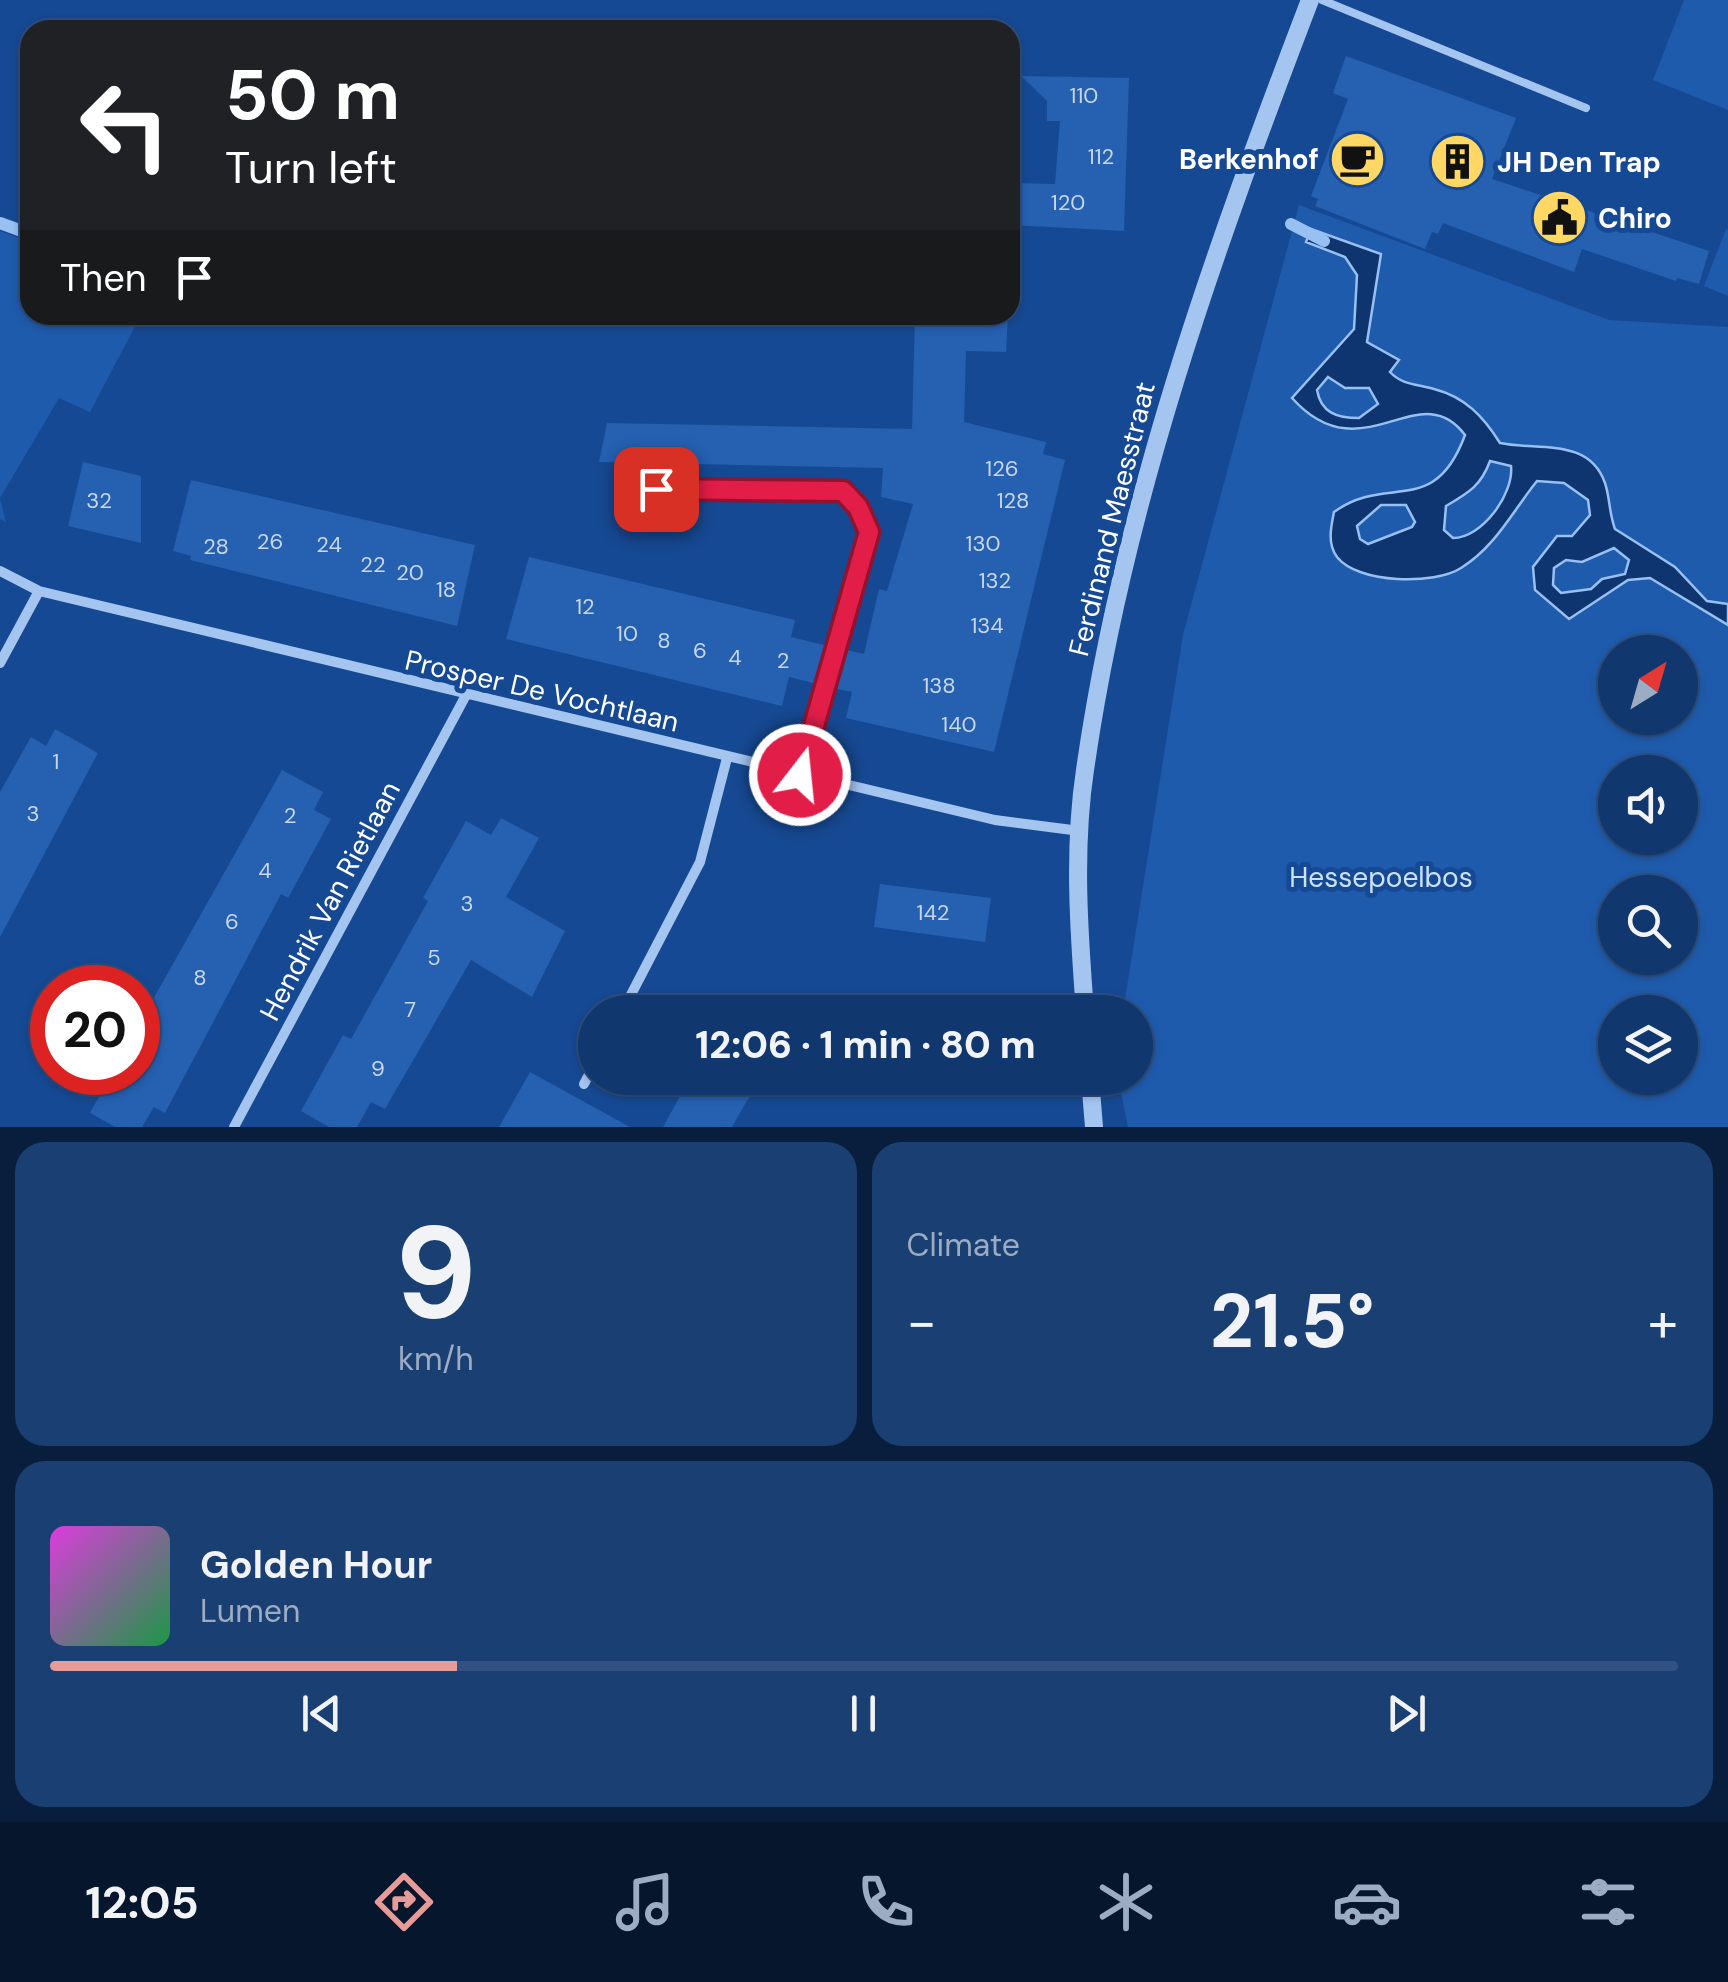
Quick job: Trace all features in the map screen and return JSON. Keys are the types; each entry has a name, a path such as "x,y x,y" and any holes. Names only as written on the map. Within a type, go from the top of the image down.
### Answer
{"street":[{"name":"Ferdinand Maesstraat","path":"1084,995 1080,831 1084,772 1114,615 1158,428 1239,184 1310,0"},
{"name":"Prosper De Vochtlaan","path":"0,571 39,591 466,697 994,820 1080,831"},
{"path":"0,663 39,591"},
{"name":"Hendrik Van Rietlaan","path":"234,1127 466,697"},
{"path":"631,995 700,862 727,758"},
{"path":"1091,1095 1094,1127"}],"lane":[{"path":"1322,0 1586,108"},
{"path":"619,488 843,491 858,507 869,532 800,775"}],"green space":[{"path":"1684,0 1728,0 1728,110 1653,80"},
{"name":"Hessepoelbos","path":"1299,205 1609,320 1728,327 1728,1127 1128,1127 1121,1095 1153,1095 1153,995 1126,995 1183,635"},
{"path":"1728,230 1728,296 1704,286"},
{"path":"0,231 20,238 20,325 136,325 90,412 59,398 0,498"},
{"path":"0,498 6,522 0,519"}],"shaded area":[{"path":"1311,229 1381,254 1367,342 1399,360 1390,372 1405,382 1464,402 1500,443 1561,449 1587,458 1605,483 1615,529 1675,567 1707,601 1728,604 1728,625 1650,578 1628,580 1569,619 1535,590 1533,567 1557,536 1572,536 1590,515 1588,500 1564,483 1537,481 1484,549 1449,574 1416,579 1379,577 1347,566 1337,557 1331,541 1334,512 1373,495 1424,486 1453,461 1465,435 1447,419 1428,414 1365,428 1342,428 1318,419 1292,398 1354,329 1357,275 1345,257 1306,242","holes":["1328,377 1345,388 1369,388 1378,404 1359,418 1344,417 1326,409 1317,390","1490,461 1511,466 1507,489 1494,512 1475,531 1453,538 1444,530 1446,506 1482,477","1381,505 1406,505 1415,522 1412,527 1368,544 1360,539 1357,526","1614,548 1629,560 1625,574 1602,579 1591,589 1561,593 1553,585 1554,568 1566,560 1582,562"]}],"building":[{"path":"1346,56 1516,118 1492,179 1709,251 1699,284 1677,278 1676,281 1582,249 1574,272 1443,223 1438,234 1432,232 1425,249 1315,206 1318,199 1311,196 1348,99 1333,93"},
{"path":"1021,76 1129,78 1124,231 1020,226 1020,183 1055,184 1060,121 1047,121 1047,101"},
{"path":"915,325 1007,325 1006,352 966,351 964,422 1046,442 1043,454 1065,460 994,752 846,718 852,692 832,688 843,649 864,654 879,589 887,591 913,504 881,497 883,468 599,462 607,423 912,429"},
{"path":"83,462 141,476 141,543 68,526"},
{"path":"191,480 475,545 457,626 190,560 191,556 173,551"},
{"path":"529,557 795,620 791,637 828,646 817,684 789,677 782,706 506,639"},
{"path":"55,729 98,753 0,937 0,792 31,737 46,746"},
{"path":"282,770 323,792 314,810 331,819 288,898 281,894 165,1113 154,1107 142,1127 115,1127 90,1113 100,1095 160,1095 160,987"},
{"path":"501,818 539,838 506,897 565,931 532,997 471,960 385,1109 371,1102 357,1127 329,1127 301,1111 343,1035 351,1039 428,901 423,898 466,821 491,835"},
{"path":"880,884 991,898 985,942 874,927"},
{"path":"530,1072 630,1127 499,1127"},
{"path":"681,1095 750,1095 732,1127 663,1127"}],"waterway":[{"path":"0,223 20,230"},
{"path":"1291,224 1324,241"}],"place":[{"name":"Berkenhof","path":"1358,159"},
{"name":"JH Den Trap","path":"1458,162"},
{"name":"Chiro","path":"1559,218"}],"route":[{"path":"656,489 843,491 858,507 869,532 800,775"}]}
